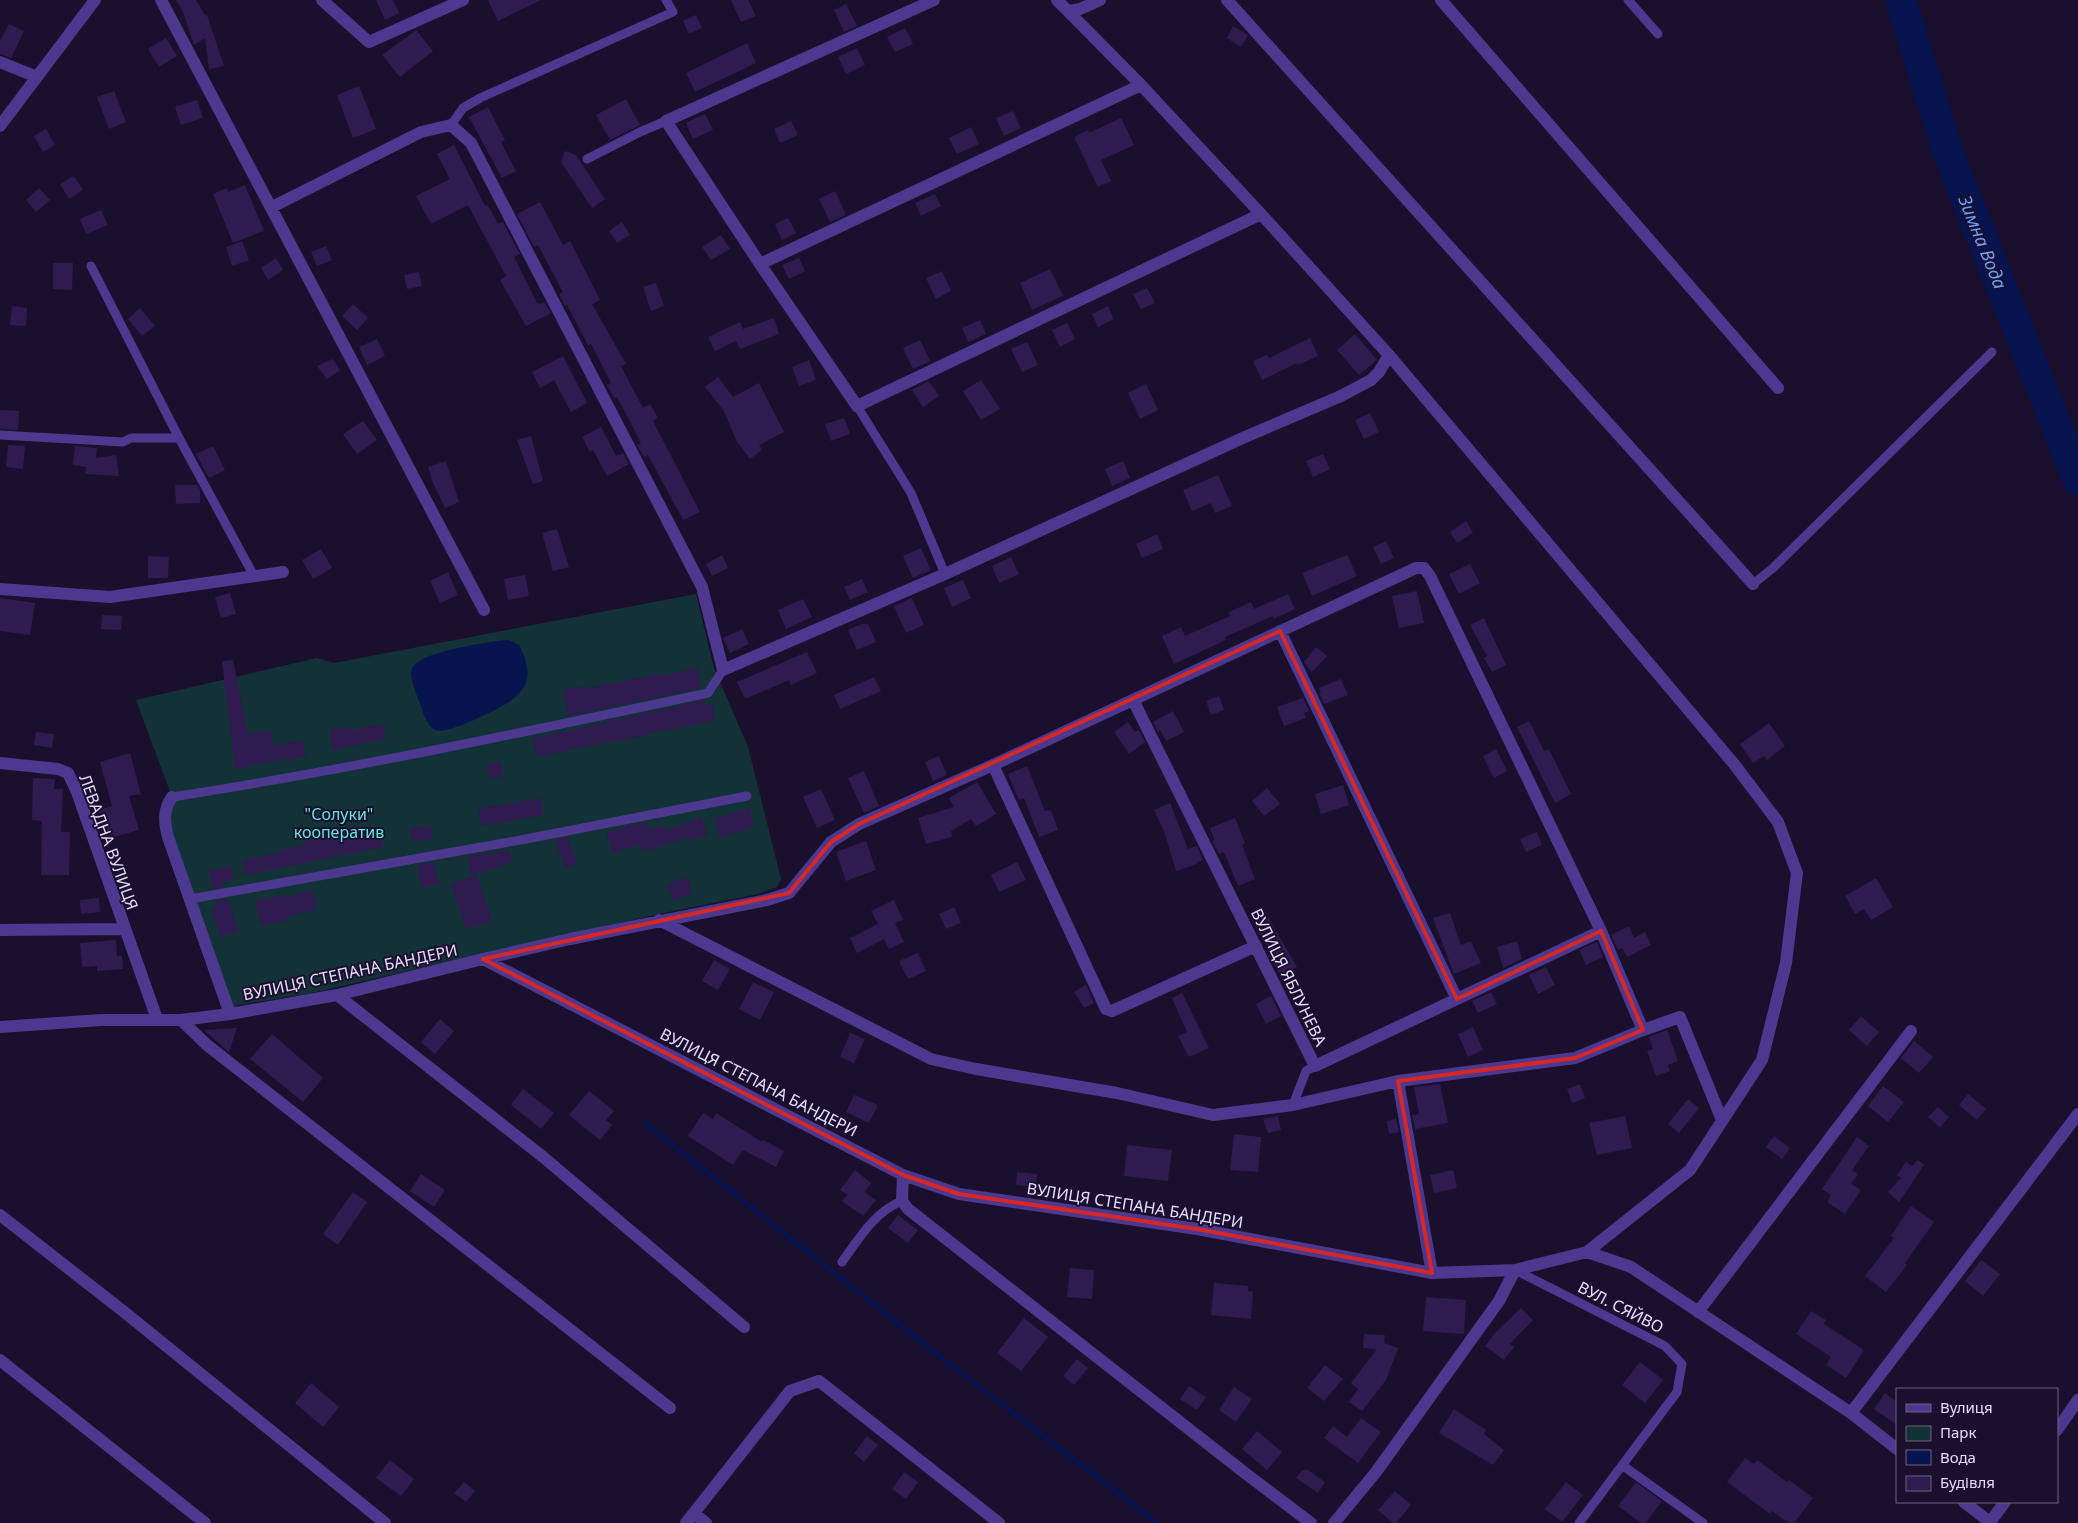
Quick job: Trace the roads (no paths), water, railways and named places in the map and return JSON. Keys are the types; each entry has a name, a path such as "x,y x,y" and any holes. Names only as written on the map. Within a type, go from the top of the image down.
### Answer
{"street":[{"path":"0,126 95,0"},
{"path":"161,0 484,610"},
{"path":"322,0 369,42 463,0"},
{"path":"934,0 666,121 760,264 857,406 924,372 1262,214"},
{"path":"1057,0 1262,214 1389,355 1734,764 1778,822 1797,873 1786,963 1762,1060 1690,1170 1588,1252"},
{"path":"1069,11 1080,9 1100,0"},
{"path":"1227,0 1753,584"},
{"path":"1441,0 1778,388"},
{"path":"0,62 37,77"},
{"path":"760,264 1140,85"},
{"path":"272,207 421,132 451,125 471,143 702,587 723,670 945,574 1245,436 1359,387 1379,372 1389,355"},
{"path":"483,959 659,920 767,900 789,893 830,842 859,824 993,765 1416,568 1424,568 1434,584 1601,931 1643,1030"},
{"path":"0,589 110,597 283,572"},
{"path":"1280,631 1457,999"},
{"name":"ВУЛИЦЯ ЯБЛУНЕВА","path":"1133,700 1315,1066 1601,931"},
{"name":"ЛЕВАДНА ВУЛИЦЯ","path":"0,764 58,769 68,773 77,792 157,1019"},
{"path":"993,765 1106,1009 1112,1011 1256,946"},
{"path":"172,797 166,806 166,828 230,1014"},
{"path":"659,920 931,1059 976,1069 1117,1093 1213,1115 1293,1105 1398,1081 1575,1058 1680,1017 1722,1120"},
{"name":"ЛЕВАДНА ВУЛИЦЯ","path":"0,930 124,929"},
{"name":"ВУЛИЦЯ СТЕПАНА БАНДЕРИ","path":"0,1027 60,1022 181,1020 230,1014 337,995 483,959 903,1175 959,1194 1197,1229 1432,1272 1515,1270 1588,1252"},
{"path":"337,995 542,1156 744,1327"},
{"path":"181,1020 207,1045 670,1408"},
{"path":"1698,1312 1911,1031"},
{"path":"1398,1081 1432,1272"},
{"path":"1851,1413 2078,1114"},
{"path":"903,1175 902,1201 944,1238 1311,1523"},
{"path":"0,1215 123,1311 385,1523"},
{"path":"1588,1252 1632,1267 1851,1413 1896,1448"},
{"path":"1334,1523 1376,1472 1500,1301 1515,1270"},
{"path":"0,1360 205,1523"},
{"path":"706,1523 690,1518 790,1391 819,1381 999,1523"},
{"path":"2058,1429 2078,1400"},
{"path":"1965,1503 1991,1523 2004,1503"}],"lane":[{"path":"451,125 463,108 480,98 674,12 666,0"},
{"path":"1628,0 1658,34"},
{"path":"587,159 666,121"},
{"path":"91,266 179,438 254,576"},
{"path":"1753,584 1773,568 1992,352"},
{"path":"857,406 911,493 945,574"},
{"path":"0,436 123,442 131,438 179,438"},
{"path":"172,797 271,781 518,734 708,693 723,670"},
{"path":"190,900 526,840 747,796"},
{"path":"1293,1105 1306,1071 1315,1066"},
{"path":"842,1262 871,1223 892,1205 902,1201"},
{"name":"ВУЛ. СЯЙВО","path":"1515,1270 1666,1346 1682,1364 1677,1392 1579,1523"},
{"path":"1622,1465 1703,1523"}],"water":[{"path":"509,640 519,645 526,665 527,680 520,692 509,702 473,721 442,731 433,728 425,718 411,676 412,668 417,662 456,648"}],"waterway":[{"name":"Зимна Вода","path":"1901,0 1947,150 2078,480"},
{"path":"646,1124 942,1358 1157,1523"}],"park label":[{"name":"\"Солуки\" кооператив","path":"339,823"}]}
